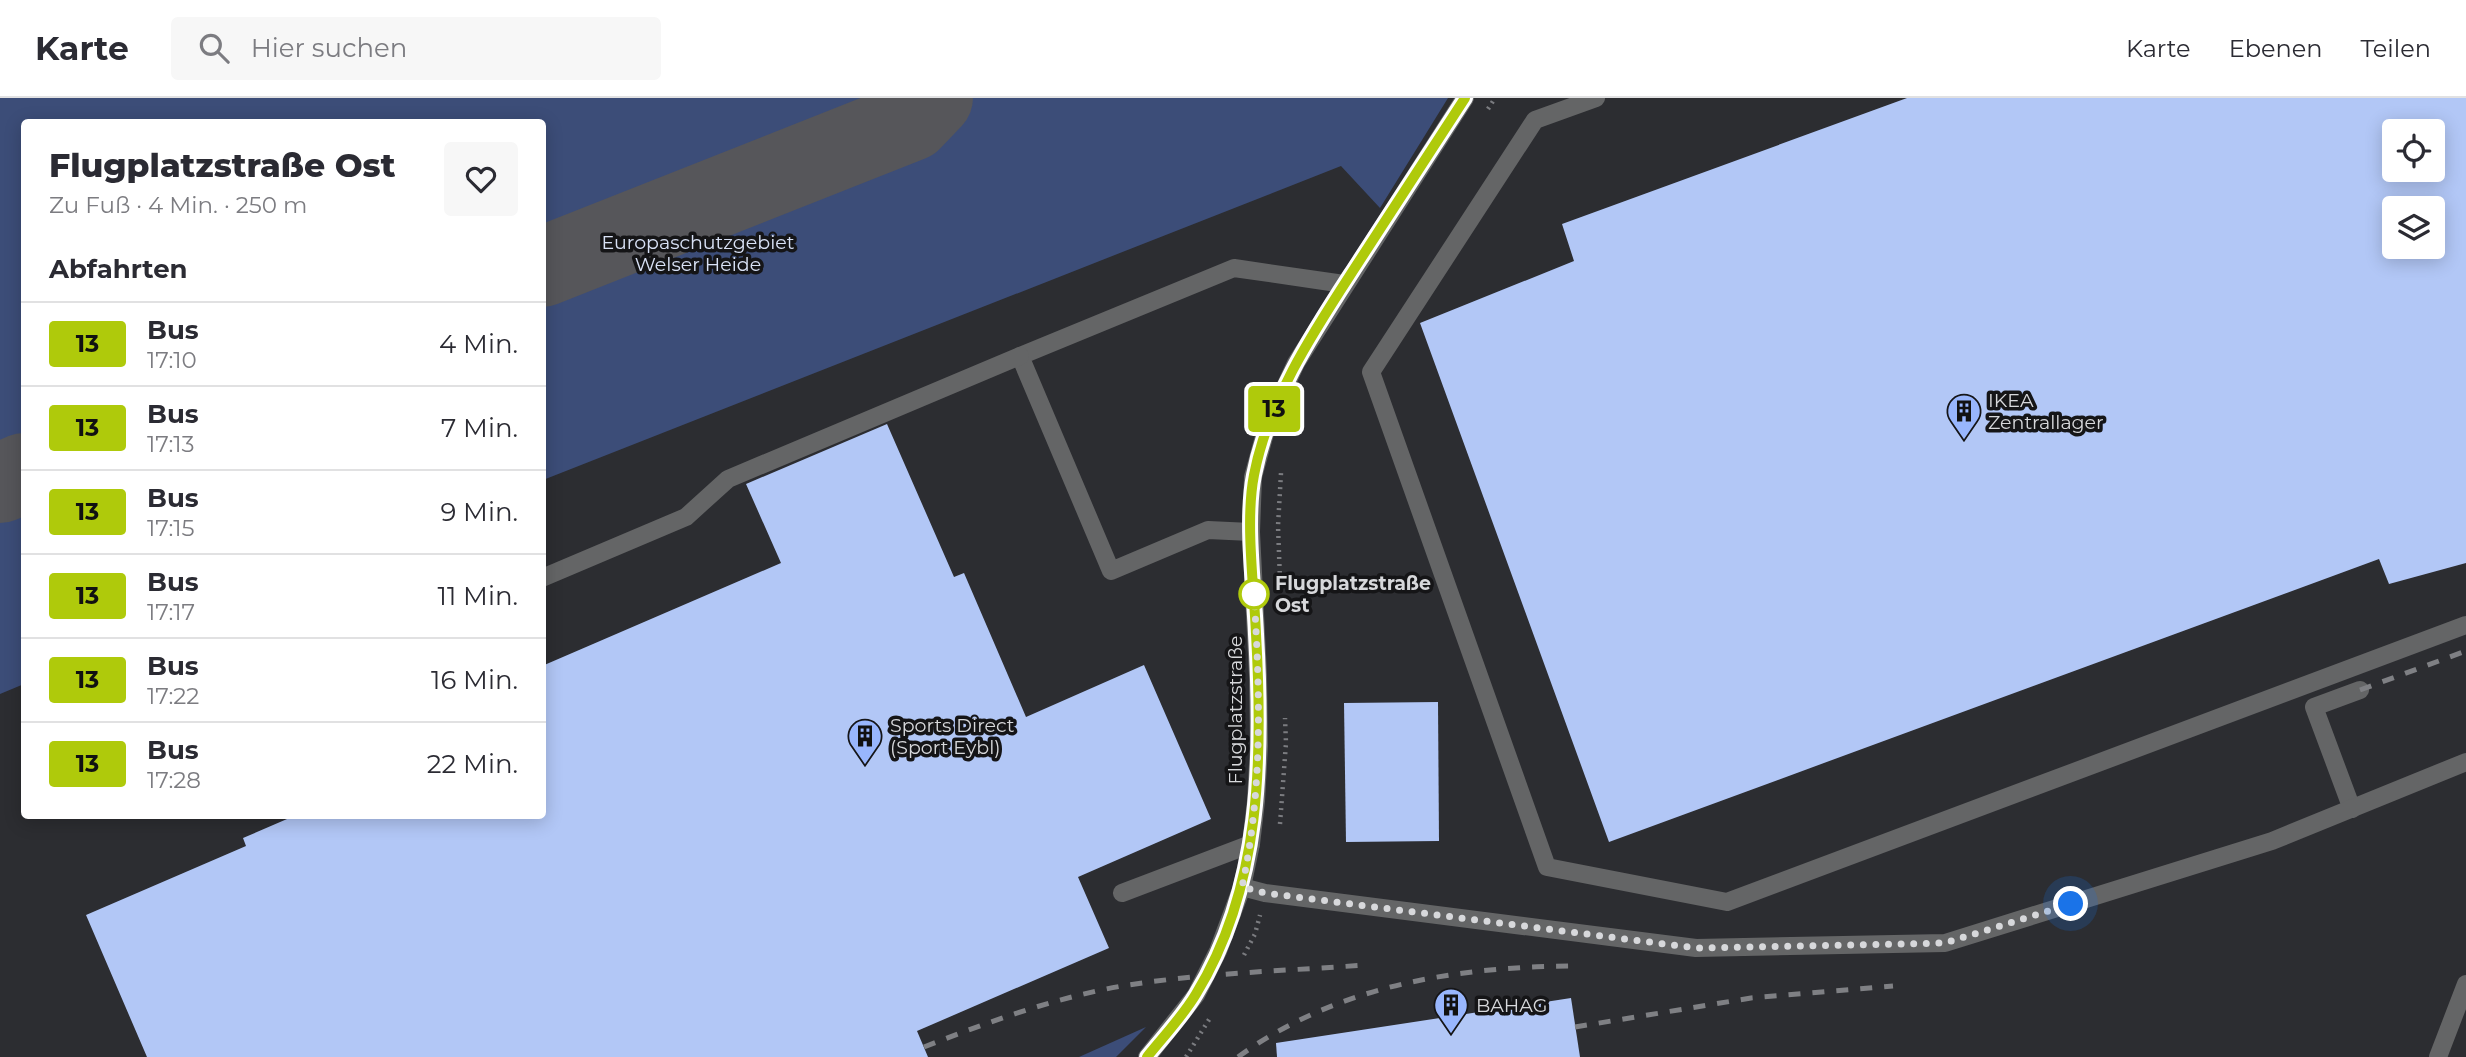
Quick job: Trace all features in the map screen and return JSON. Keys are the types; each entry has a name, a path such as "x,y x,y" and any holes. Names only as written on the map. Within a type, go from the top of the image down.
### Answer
{"street":[{"name":"Flugplatzstraße","path":"1147,1057 1196,995 1218,951 1242,887 1251,844 1256,801 1259,722 1251,532 1254,477 1267,426 1296,363 1465,98"},
{"path":"1596,98 1535,120 1371,372 1547,867 1727,902 2466,625"},
{"path":"546,576 686,517 728,479 1234,268 1345,284"},
{"path":"1020,356 1111,571 1208,530 1251,532"},
{"path":"2352,808 2314,708 2360,690"},
{"path":"1242,887 1265,893 1696,948 1945,943 2272,841 2466,762"},
{"path":"1122,893 1251,844"},
{"path":"2438,1057 2466,984"}],"path":[{"path":"1488,109 1495,98"},
{"path":"1280,589 1278,526 1281,468"},
{"path":"1279,826 1286,743 1285,717"},
{"path":"1239,965 1255,934 1265,893"},
{"path":"1186,1057 1216,1010"}],"green space":[{"name":"Europaschutzgebiet Welser Heide","path":"0,98 1448,98 1380,208 1341,166 546,479 546,119 21,119 21,685 0,694"},
{"path":"1146,1027 1116,1057 1079,1057"}],"building":[{"name":"IKEA Zentrallager","path":"1907,98 2466,98 2466,563 2389,584 2379,559 1609,842 1420,323 1574,261 1562,224"},
{"name":"Sports Direct (Sport Eybl)","path":"887,424 954,577 964,573 1026,717 1144,665 1211,819 1078,877 1109,948 917,1031 928,1057 147,1057 86,915 246,846 243,838 287,819 546,819 546,664 781,563 746,484"},
{"path":"1438,702 1439,841 1346,842 1344,703"},
{"name":"BAHAG","path":"1571,998 1580,1057 1277,1057 1276,1043"}],"taxiway":[{"path":"546,265 911,121 933,98"},
{"path":"0,483 21,474"}],"railway":[{"path":"2360,690 2466,651"},
{"path":"924,1047 1022,1012 1071,997 1122,986 1213,975 1365,965"},
{"path":"1238,1057 1276,1032 1316,1012 1401,984 1489,970 1579,966"},
{"path":"1575,1027 1751,998 1893,986"}],"bus line":[{"name":"13","path":"1147,1057 1196,995 1218,951 1242,887 1251,844 1256,801 1259,722 1251,532 1254,477 1267,426 1296,363 1465,98"}],"place":[{"name":"IKEA Zentrallager","path":"1964,441"},
{"name":"Flugplatzstraße Ost","path":"1254,594"},
{"name":"Sports Direct (Sport Eybl)","path":"865,766"},
{"name":"BAHAG","path":"1451,1035"}],"route":[{"path":"1254,594 1258,676 1258,773 1251,844 1242,887 1265,893 1696,948 1945,943 2071,904"}]}
